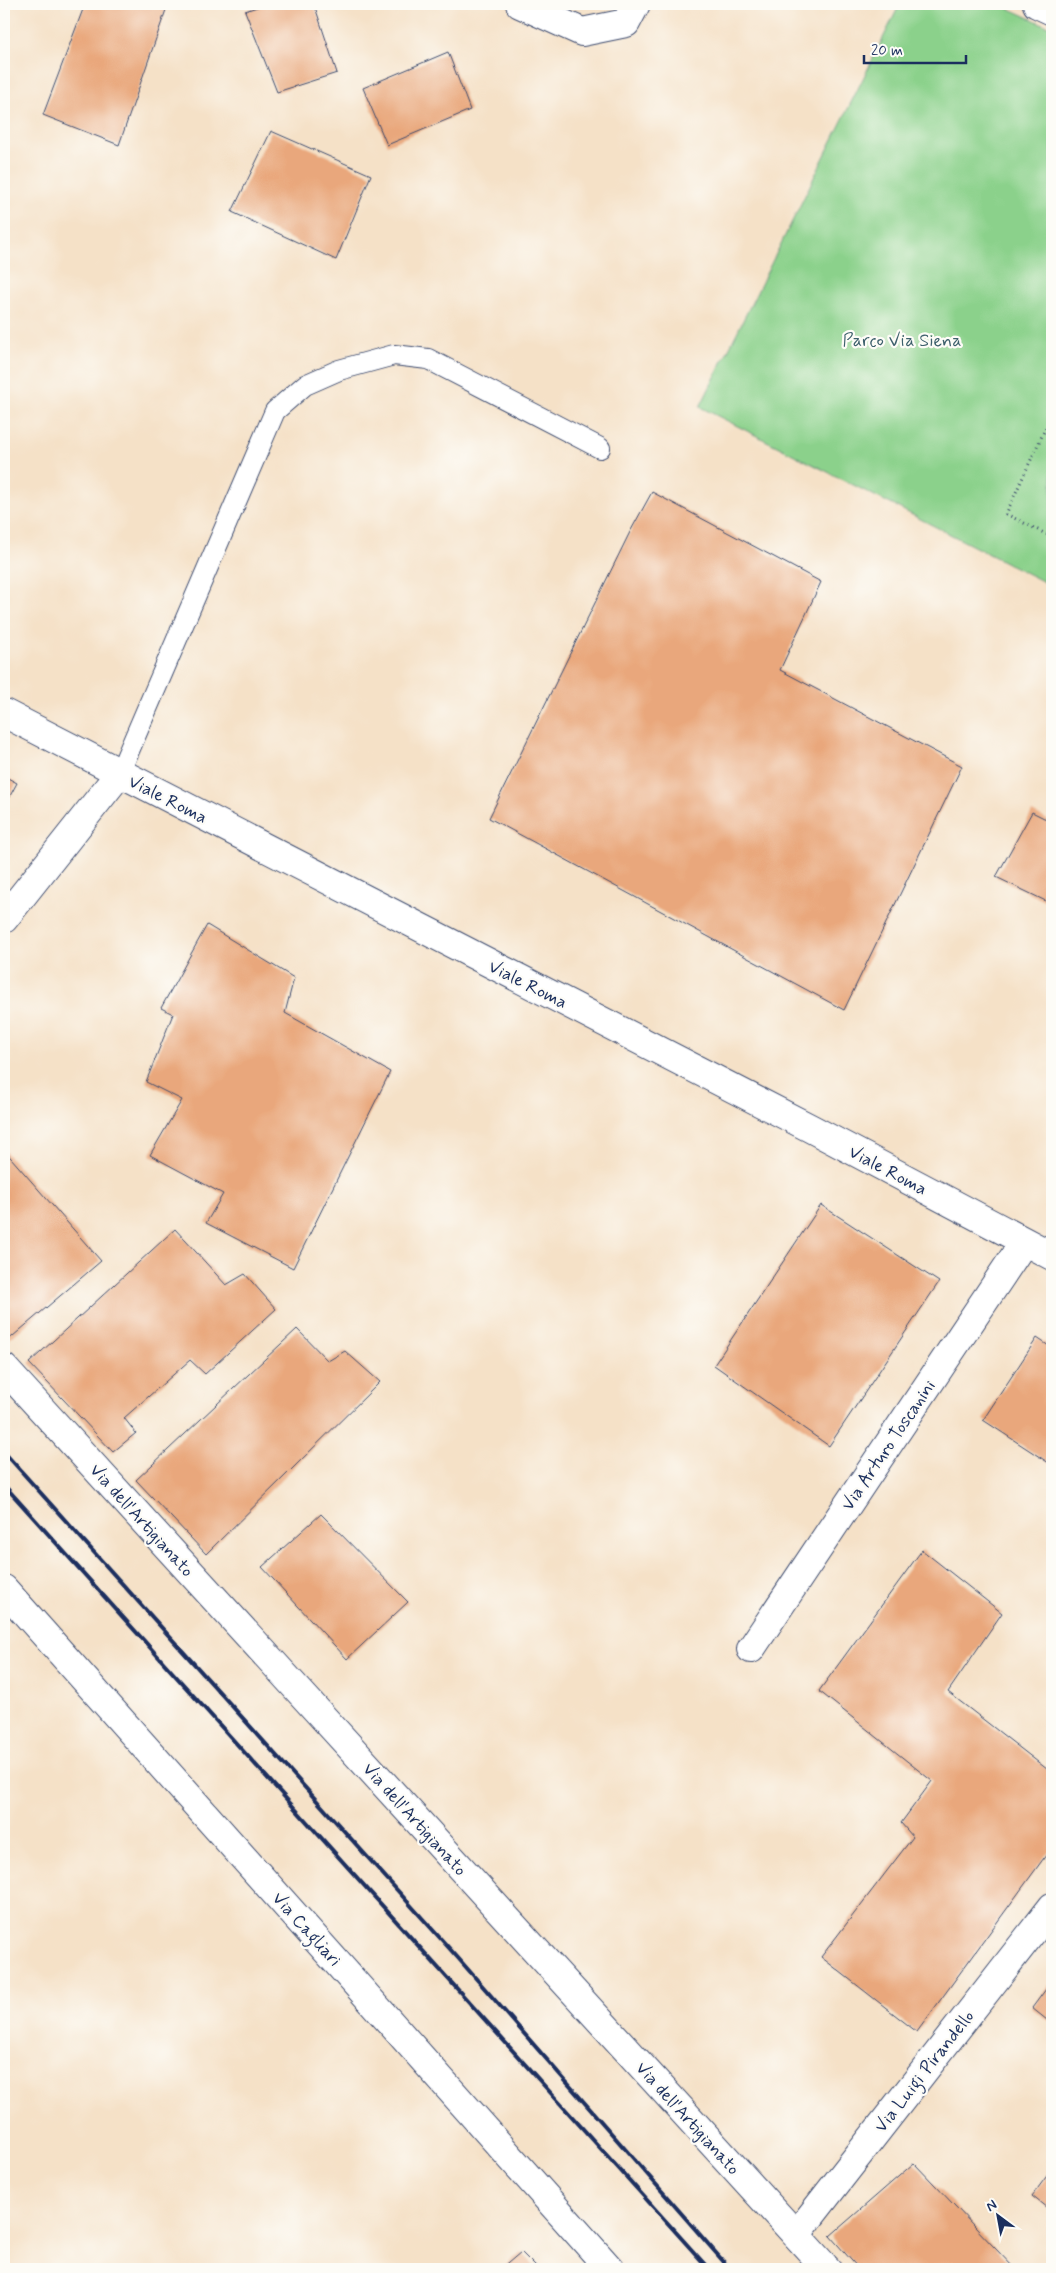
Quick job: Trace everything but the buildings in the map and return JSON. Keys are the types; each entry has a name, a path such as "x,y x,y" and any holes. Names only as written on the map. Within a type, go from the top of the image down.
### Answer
{"street":[{"path":"520,4 582,32 626,23 636,4"},
{"path":"1037,4 1052,11"},
{"name":"Viale Roma","path":"4,713 801,1124 1052,1256"},
{"path":"4,920 120,774"},
{"name":"Via Arturo Toscanini","path":"751,1649 1024,1242"},
{"name":"Via dell'Artigianato","path":"4,1368 826,2269"},
{"name":"Via Cagliari","path":"4,1589 610,2269"},
{"name":"Via Luigi Pirandello","path":"796,2236 1052,1907"}],"lane":[{"path":"120,774 275,411 305,385 339,370 394,355 428,359 600,448"}],"path":[{"path":"1052,414 1006,514 1052,538"}],"green space":[{"name":"Parco Via Siena","path":"900,4 999,4 1052,28 1052,586 700,407"}],"railway":[{"path":"4,1452 458,1958 730,2269"},
{"path":"4,1485 709,2269"}]}
